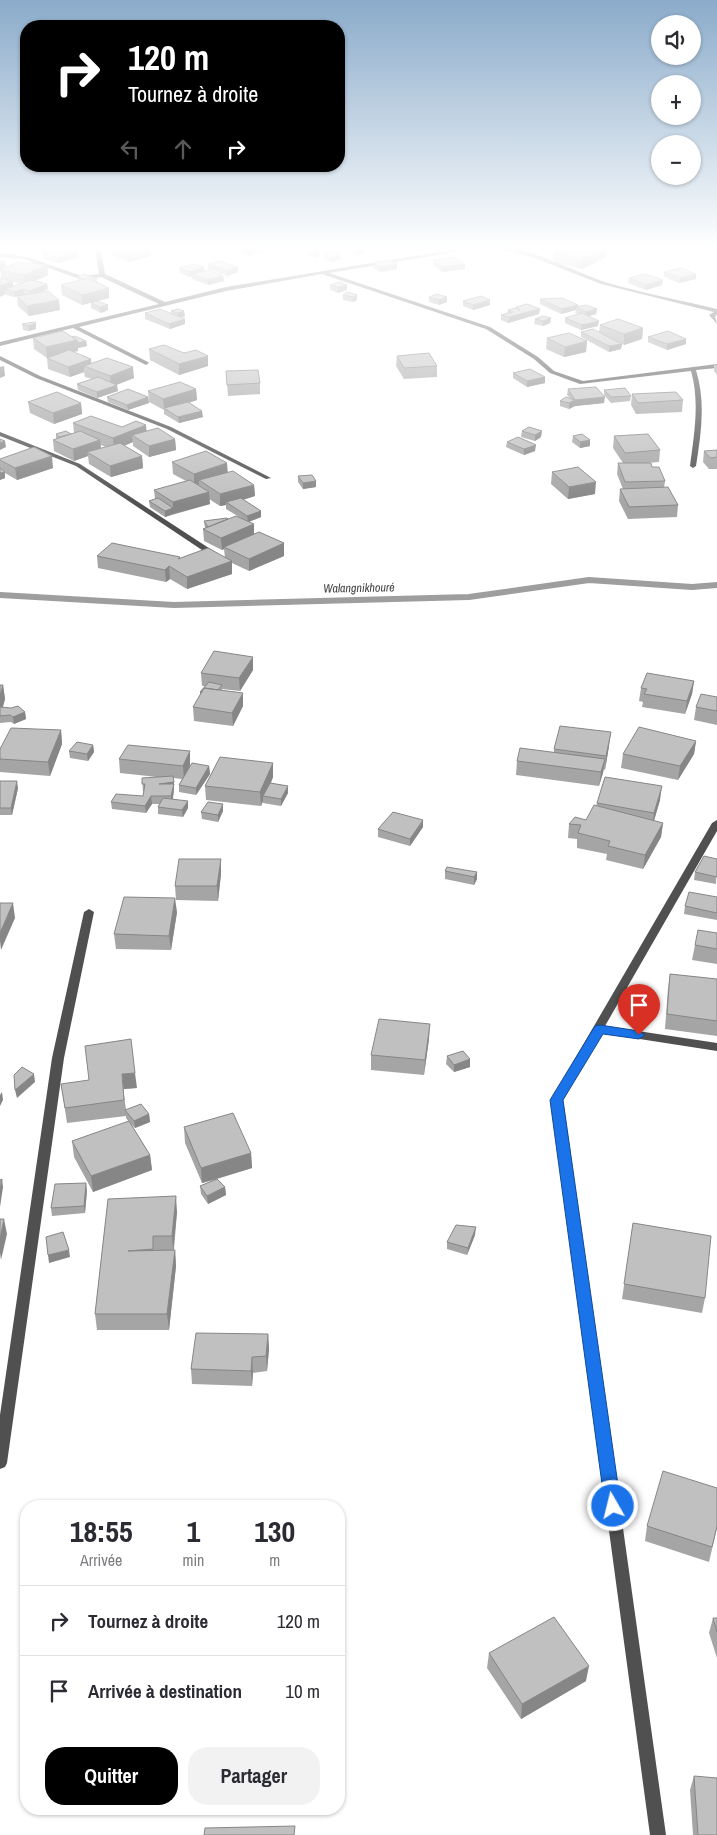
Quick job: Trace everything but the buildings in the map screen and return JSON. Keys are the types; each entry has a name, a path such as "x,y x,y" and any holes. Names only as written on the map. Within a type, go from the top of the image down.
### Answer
{"street":[{"path":"0,344 34,336"},
{"path":"92,336 146,363"},
{"path":"500,336 536,358 552,372 582,383 717,366"},
{"path":"0,358 38,377 169,428 268,478"},
{"path":"693,369 697,379 698,431 693,466"},
{"path":"0,434 78,465 214,554"},
{"path":"658,1835 557,1100 600,1029 717,823"},
{"path":"0,1463 58,1058 88,912"},
{"path":"600,1029 717,1047"}],"waterway":[{"name":"Walangnikhouré","path":"0,595 174,605 469,597 589,580 692,587 717,585"}],"route":[{"path":"613,1506 557,1100 600,1029 639,1035"}]}
